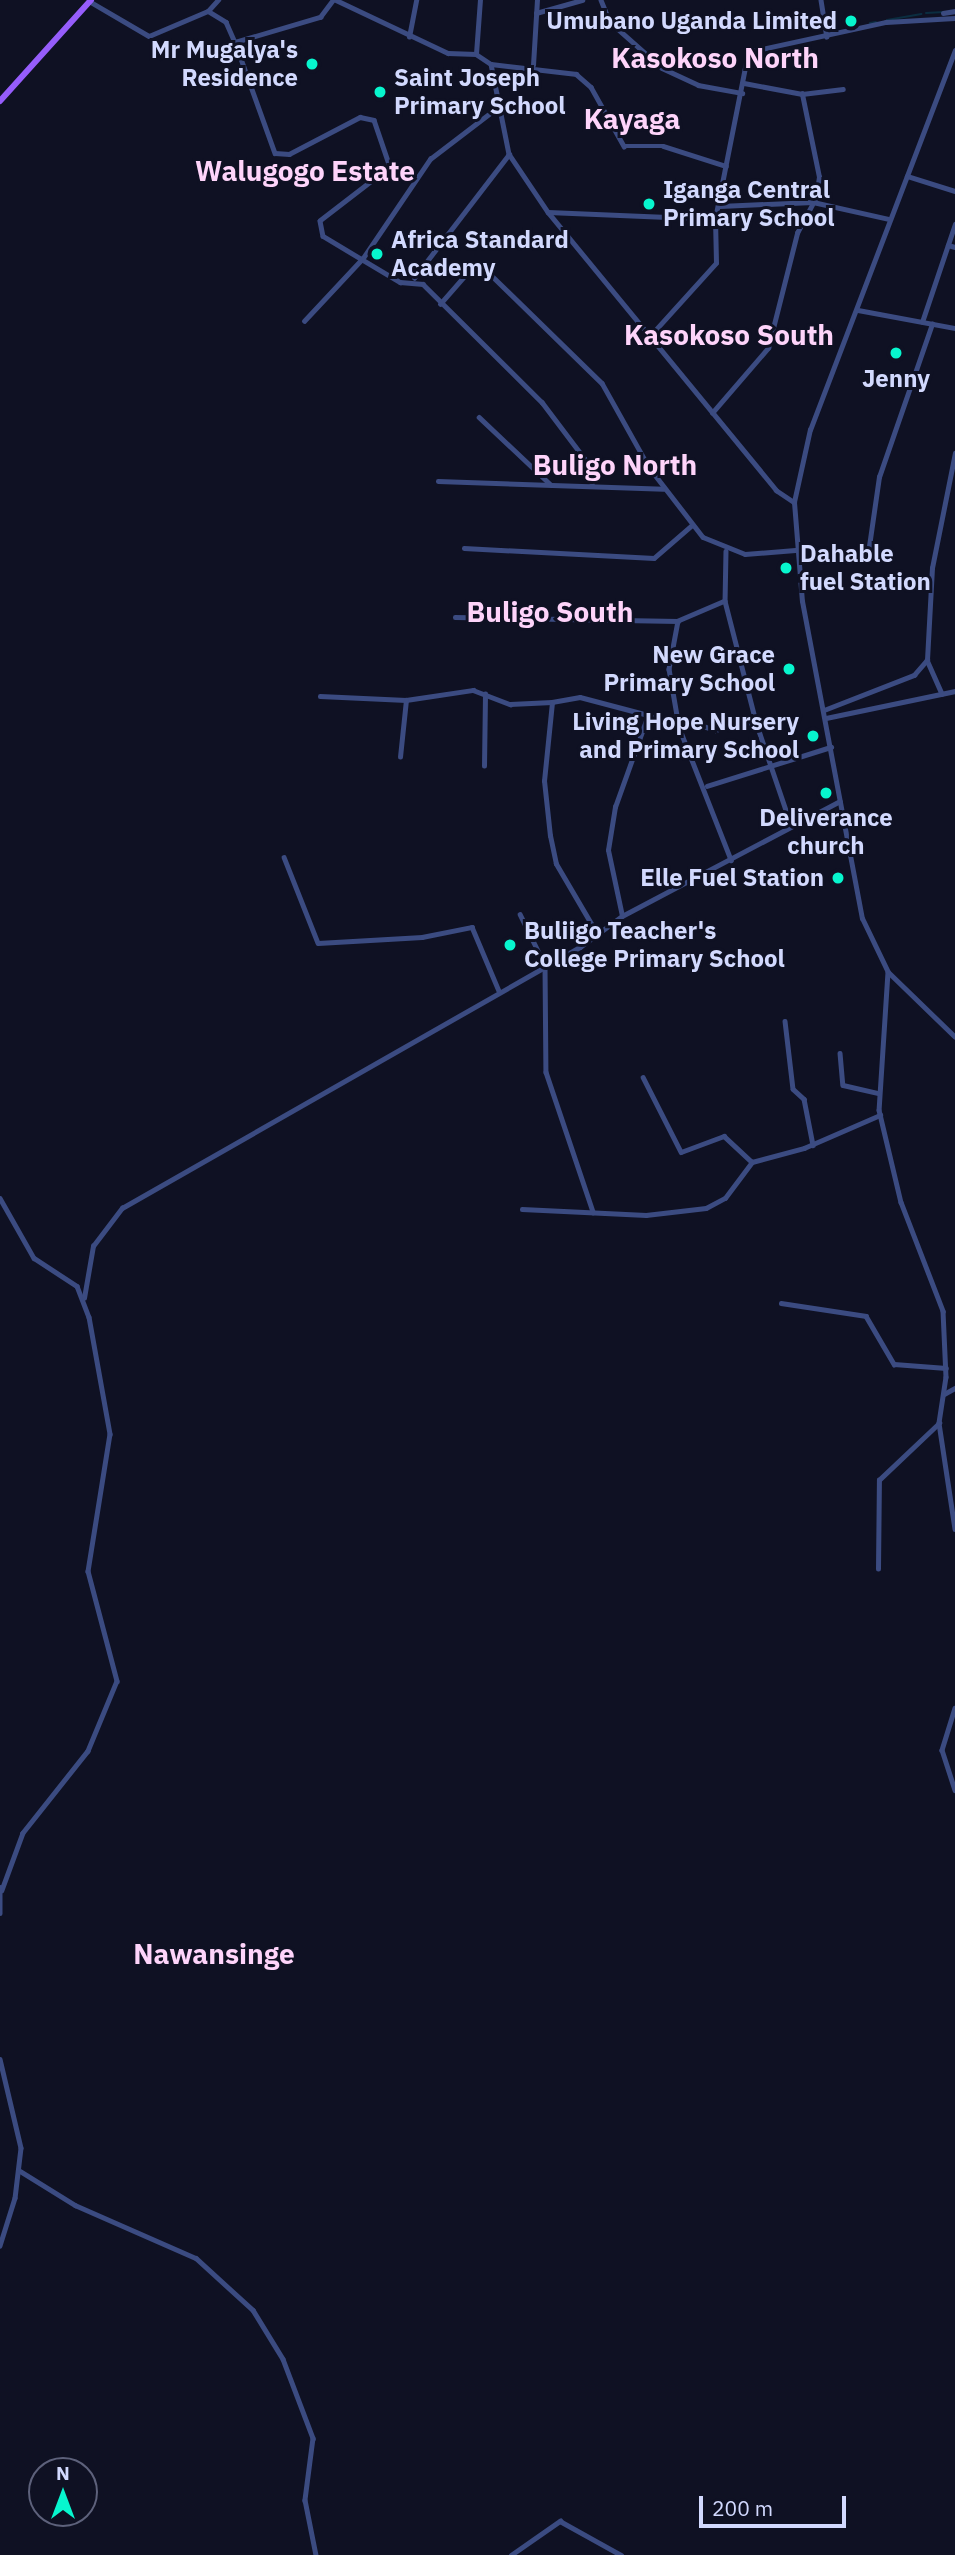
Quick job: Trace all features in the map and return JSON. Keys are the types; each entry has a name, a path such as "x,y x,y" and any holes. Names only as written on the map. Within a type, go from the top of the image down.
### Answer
{"main road":[{"path":"0,101 90,1"}],"street":[{"path":"90,1 149,36 208,11 218,0"},
{"path":"235,41 320,17 335,0 448,53 476,54 491,64 533,65 583,78 624,146 663,146 726,166"},
{"path":"409,37 416,0"},
{"path":"476,54 480,0"},
{"path":"533,65 537,0"},
{"path":"536,13 582,0"},
{"path":"601,0 610,22 662,68 698,85 743,93"},
{"path":"821,0 827,37"},
{"path":"208,11 220,16 235,41 275,153 289,154 360,117 374,120 390,167 320,228 331,243 363,258 400,282 414,278 509,153"},
{"path":"650,335 711,274 715,219 743,93 748,52 955,11"},
{"path":"939,14 955,18"},
{"path":"955,50 889,219 858,310 810,429 794,502 795,550 862,918 888,972 955,1037"},
{"path":"491,64 509,153 548,212 776,491 794,502"},
{"path":"744,83 802,94 843,89"},
{"path":"712,413 768,348 797,233 813,202 819,177 802,94"},
{"path":"304,321 363,258 430,159 498,107"},
{"path":"907,176 955,191"},
{"path":"720,206 813,202 889,219"},
{"path":"548,212 715,219"},
{"path":"922,322 955,224"},
{"path":"948,245 955,247"},
{"path":"439,304 467,272 485,269 602,383 664,489 692,525 726,551 795,550"},
{"path":"414,278 542,402 585,459 592,484"},
{"path":"858,310 955,328"},
{"path":"867,560 878,477 932,324"},
{"path":"479,417 551,485"},
{"path":"942,694 927,660 932,568 955,453"},
{"path":"438,481 592,484 664,489"},
{"path":"464,548 654,558 692,525"},
{"path":"726,551 725,601 756,722 791,825"},
{"path":"455,617 678,621 725,601"},
{"path":"678,621 669,669 679,727 707,786 731,860"},
{"path":"824,710 914,675 927,660"},
{"path":"320,696 406,701 450,691 485,694 510,704 552,702 580,697 648,715 679,727"},
{"path":"826,718 955,691"},
{"path":"484,766 485,694"},
{"path":"400,757 406,701"},
{"path":"552,702 544,781 550,836 556,864 597,934"},
{"path":"622,916 608,835 648,715"},
{"path":"677,717 715,730 756,722"},
{"path":"707,786 832,747"},
{"path":"84,1298 93,1246 122,1208 545,965 622,916 841,801"},
{"path":"284,857 318,943 422,937 472,927 499,991"},
{"path":"520,914 545,965 546,1072 593,1212"},
{"path":"888,972 879,1093 880,1115 901,1202 940,1297 946,1368 939,1423 955,1529"},
{"path":"785,1021 793,1089 804,1099 813,1145"},
{"path":"840,1053 843,1085 879,1093"},
{"path":"643,1077 681,1152 724,1136 752,1162"},
{"path":"522,1209 593,1212 706,1208 726,1198 752,1162 813,1145 880,1115"},
{"path":"0,1198 34,1258 77,1286 84,1298 110,1434 88,1571 117,1681 88,1751 23,1833 1,1888 0,1913"},
{"path":"781,1303 866,1316 894,1364 946,1368"},
{"path":"944,1395 955,1388"},
{"path":"878,1569 879,1480 939,1423"},
{"path":"955,1708 942,1750 955,1790"},
{"path":"0,2059 17,2113 20,2171 0,2246"},
{"path":"20,2171 75,2205 196,2258 253,2310 283,2360 313,2438 305,2500 316,2555"},
{"path":"511,2555 560,2521 621,2555"}],"waterway":[{"path":"926,13 944,12"},
{"path":"887,20 921,14"},
{"path":"870,23 876,22"}],"place":[{"name":"Umubano Uganda Limited","path":"851,21"},
{"name":"Mr Mugalya's Residence","path":"312,64"},
{"name":"Saint Joseph Primary School","path":"380,92"},
{"name":"Iganga Central Primary School","path":"649,204"},
{"name":"Africa Standard Academy","path":"377,254"},
{"name":"Jenny","path":"896,353"},
{"name":"Dahable fuel Station","path":"786,568"},
{"name":"New Grace Primary School","path":"789,669"},
{"name":"Living Hope Nursery and Primary School","path":"813,736"},
{"name":"Deliverance church","path":"826,793"},
{"name":"Elle Fuel Station","path":"838,878"},
{"name":"Buliigo Teacher's College Primary School","path":"510,945"}],"district":[{"name":"Kasokoso North","path":"715,58"},
{"name":"Kayaga","path":"632,119"},
{"name":"Walugogo Estate","path":"305,171"},
{"name":"Kasokoso South","path":"729,335"},
{"name":"Buligo North","path":"615,465"},
{"name":"Buligo South","path":"550,612"},
{"name":"Nawansinge","path":"214,1954"}]}
